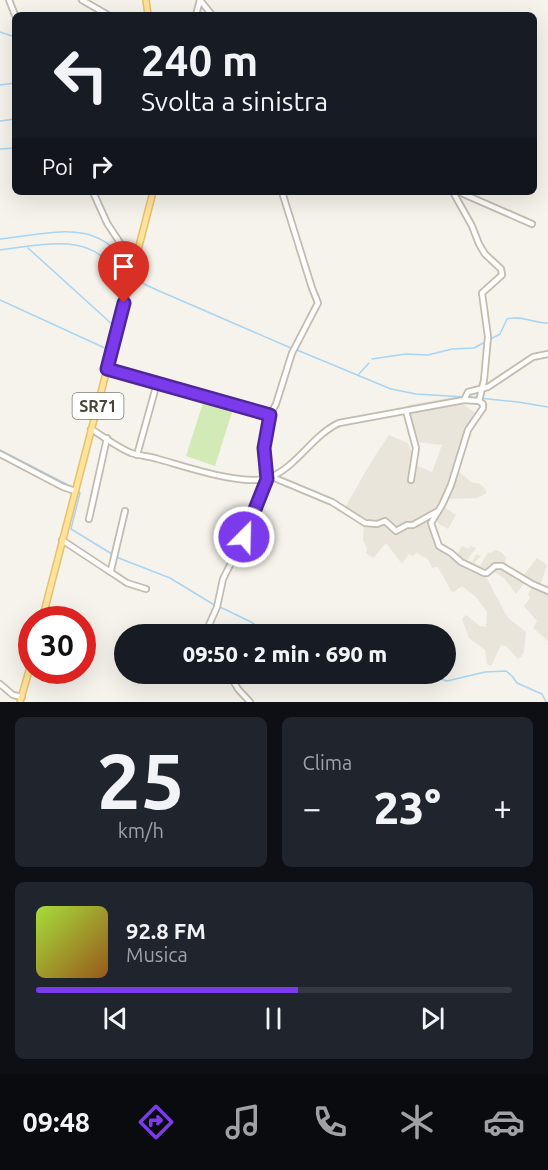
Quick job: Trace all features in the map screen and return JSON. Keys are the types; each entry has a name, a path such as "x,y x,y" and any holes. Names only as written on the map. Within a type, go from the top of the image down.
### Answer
{"main road":[{"name":"SR71","path":"46,606 152,195"},
{"path":"21,700 25,684"}],"street":[{"path":"82,0 103,12"},
{"path":"200,0 210,12"},
{"path":"94,195 107,223 134,264"},
{"path":"269,478 264,448 270,415 276,404 293,350 318,303 283,195"},
{"path":"455,195 472,226 478,244 501,269 502,274 482,293 488,337 479,401"},
{"path":"466,195 532,224"},
{"path":"464,400 468,392 504,378 533,357 548,354"},
{"path":"107,369 270,415"},
{"path":"136,454 157,383"},
{"path":"209,624 217,608 223,579 269,478 301,454 327,428 339,423 464,400 479,401 483,404 483,408 468,430 451,485 431,522 439,546 461,562 484,573 495,566 502,566 548,591"},
{"path":"406,411 416,448 411,480"},
{"path":"91,429 136,454 243,480 269,478 332,502 365,523 377,524 385,521 396,531 407,525 413,525 438,511"},
{"path":"89,519 108,438"},
{"path":"0,454 75,491"},
{"path":"108,571 111,570 125,511"},
{"path":"62,540 127,583 146,589"},
{"path":"0,684 21,700"},
{"path":"235,684 250,702"}],"shaded area":[{"path":"455,397 475,413 475,418 466,433 458,471 473,483 484,487 487,493 477,498 450,499 444,507 456,515 448,529 434,520 432,525 440,544 457,555 462,546 469,549 471,546 476,548 467,560 472,562 476,554 481,556 474,563 480,566 488,552 491,553 494,550 501,552 506,557 505,564 522,577 537,558 547,565 541,583 546,586 548,584 548,641 533,628 537,621 524,606 530,598 528,594 533,586 525,582 516,594 504,578 493,571 486,577 508,618 526,632 524,652 521,657 518,659 506,646 501,645 491,666 487,664 485,650 469,638 462,619 466,615 480,626 486,627 487,612 476,597 462,586 454,592 451,591 438,567 432,568 428,559 417,552 413,556 409,554 402,564 386,543 373,558 366,553 367,549 363,539 364,524 343,511 389,435 408,443 416,465 432,472 442,445 417,442 408,405"}],"green space":[{"path":"204,400 233,409 215,466 186,456"}],"waterway":[{"path":"0,32 12,36"},
{"path":"0,85 12,83"},
{"path":"0,121 12,119"},
{"path":"0,149 12,148"},
{"path":"0,239 56,232 90,235 105,242 118,253 130,271"},
{"path":"0,250 43,244 74,245 87,248 100,255 110,265 121,285"},
{"path":"28,248 113,325"},
{"path":"135,275 144,284 291,348"},
{"path":"0,300 107,349"},
{"path":"372,359 406,354 428,355 452,349 474,348 500,334 507,319 511,318 548,323"},
{"path":"297,350 391,389 416,394 464,397"},
{"path":"358,375 369,363"},
{"path":"469,397 548,407"},
{"path":"0,450 74,488"},
{"path":"78,490 80,493 71,529 112,554"},
{"path":"116,557 170,578 216,606"},
{"path":"220,607 254,624"},
{"path":"456,679 485,672 506,671 517,683 542,694 546,702"}],"route":[{"path":"124,303 107,369 270,415 264,448 267,479 244,537"}]}
